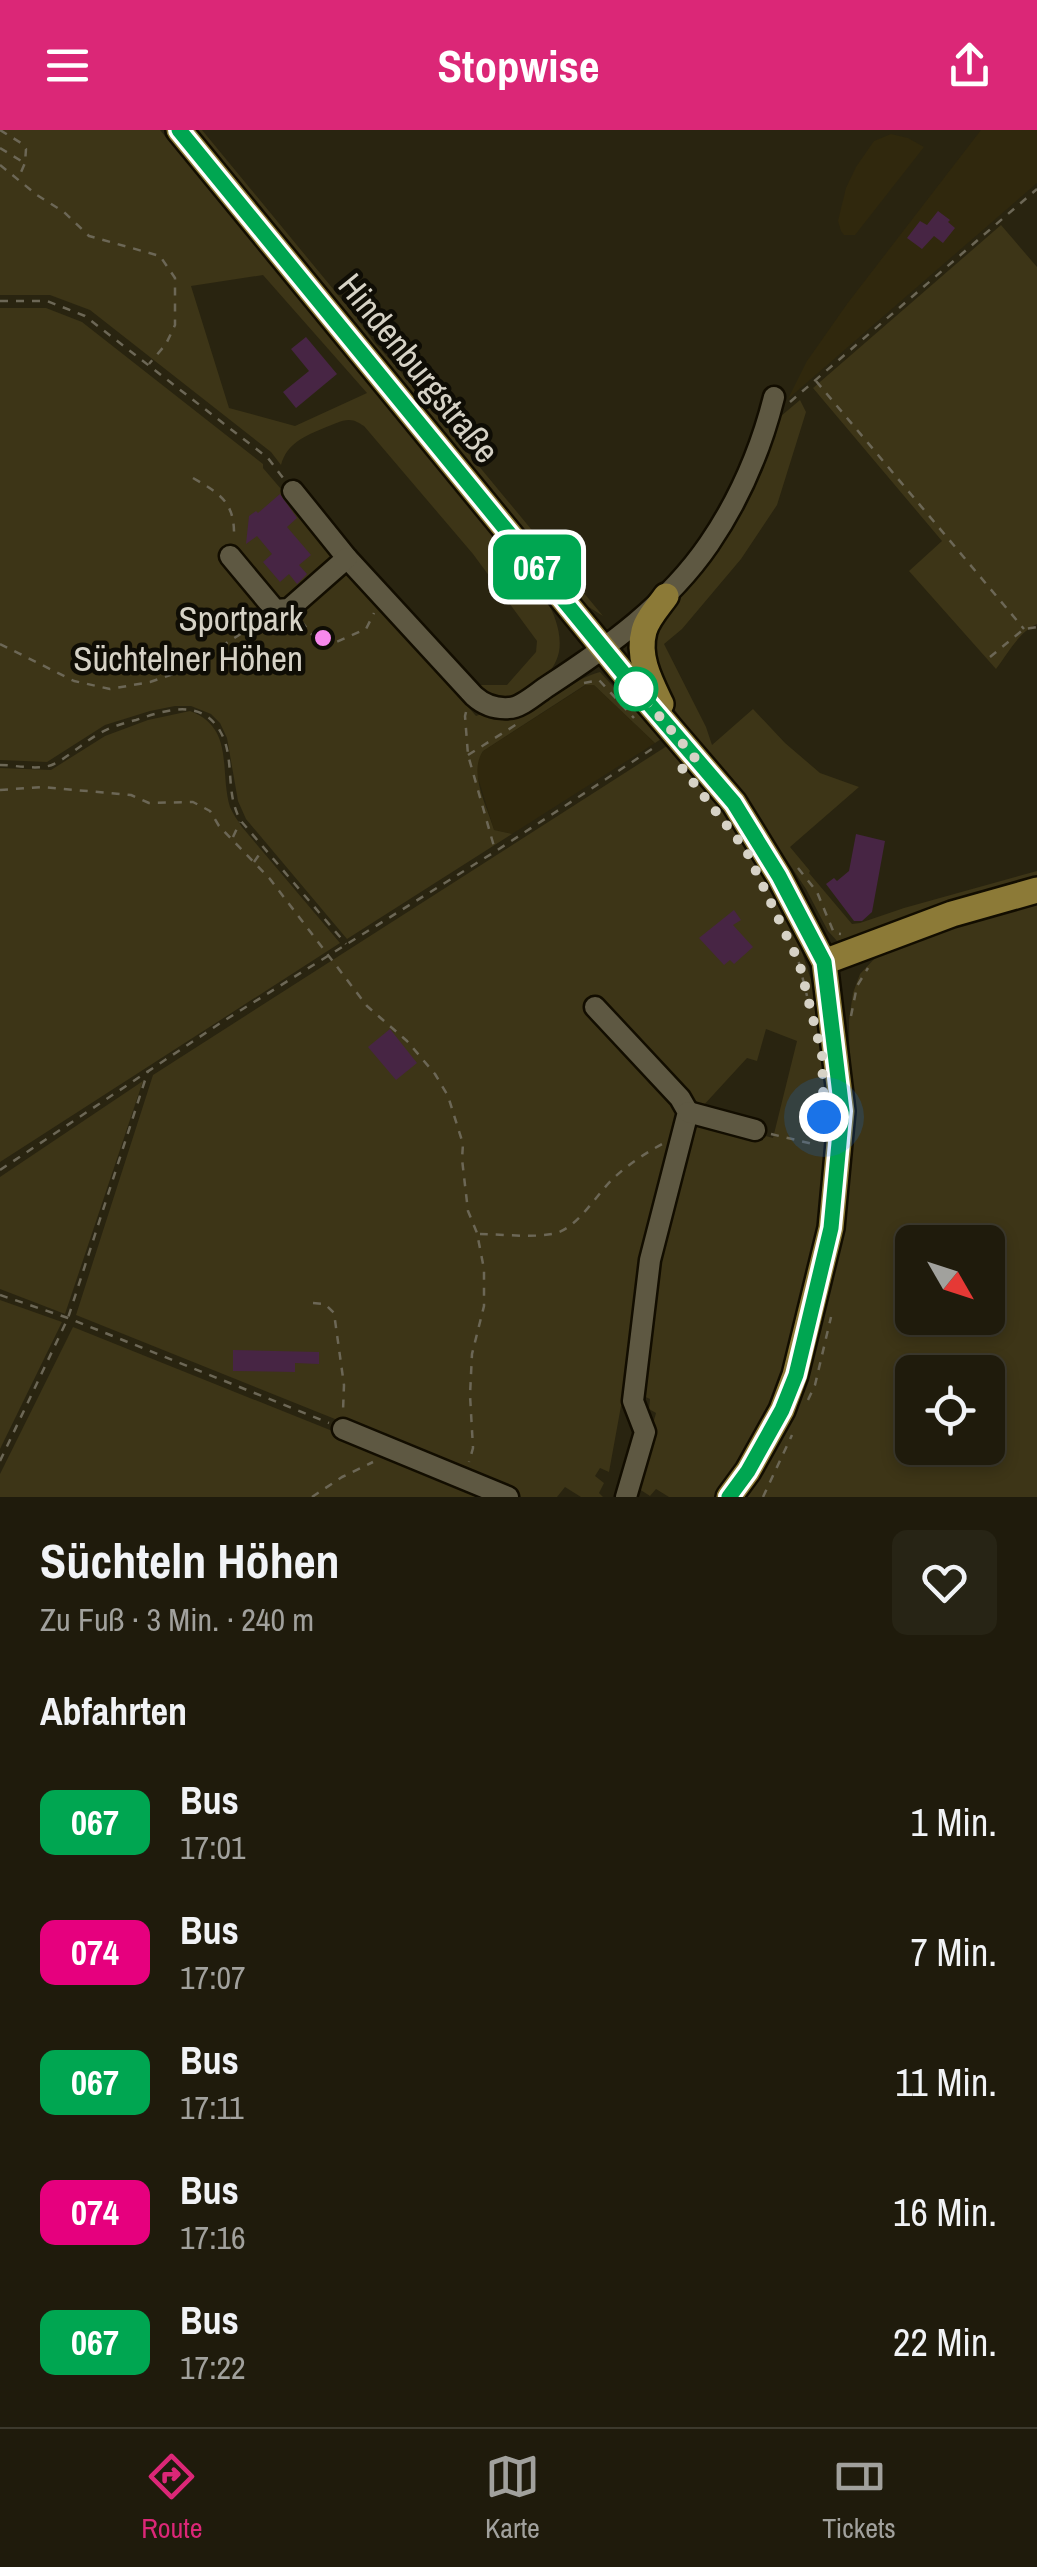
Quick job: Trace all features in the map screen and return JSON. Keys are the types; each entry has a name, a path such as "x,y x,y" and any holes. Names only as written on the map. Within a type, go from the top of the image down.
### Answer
{"main road":[{"name":"Hindenburgstraße","path":"179,130 604,650 669,739 734,803 779,876 824,962 842,1111 831,1228 796,1375 774,1426 729,1497"},
{"path":"666,596 644,629 642,652 669,739"},
{"path":"824,962 952,914 1037,890"}],"street":[{"path":"293,491 347,558 474,696 484,705 512,709 604,650 666,596 707,548 734,504 772,408"},
{"path":"231,557 282,609 347,558"},
{"path":"595,1006 680,1098 688,1112 650,1260 633,1401 645,1432 626,1497"},
{"path":"688,1112 755,1130"},
{"path":"343,1429 499,1495"}],"path":[{"path":"0,130 26,149 18,180"},
{"path":"0,148 24,163"},
{"path":"0,165 64,212 89,236 160,256 175,278 174,326 166,344 148,365"},
{"path":"0,171 7,170"},
{"path":"772,408 816,380 1037,188"},
{"path":"0,301 47,301 85,316 268,458 293,491"},
{"path":"816,380 1024,629"},
{"path":"193,478 215,490 228,503 234,522 231,557"},
{"path":"0,644 74,681 110,689 150,682 185,670 282,609 327,646 366,629 385,601"},
{"path":"990,657 1024,629 1037,627"},
{"path":"474,696 464,716 468,755 496,852"},
{"path":"0,764 50,766 111,728 172,709 193,710 208,717 223,736 233,803 241,821 347,945"},
{"path":"0,1170 148,1071 669,739"},
{"path":"0,790 42,787 131,795 150,802 194,802 210,811 367,1006 436,1074 448,1096 463,1144 468,1211 484,1269 484,1306 472,1354 473,1448 466,1478"},
{"path":"232,839 241,821"},
{"path":"254,862 264,848"},
{"path":"799,869 817,892 834,933 845,936"},
{"path":"784,930 799,962 808,1000"},
{"path":"851,1022 857,986 869,966"},
{"path":"0,1461 68,1318 148,1071"},
{"path":"755,1130 825,1148"},
{"path":"477,1234 555,1234 584,1212 614,1176 664,1143"},
{"path":"0,1295 68,1318 343,1429 344,1385 334,1314 324,1304 312,1303"},
{"path":"312,1497 397,1450"}],"shaded area":[{"path":"0,130 160,130 547,601 559,638 559,654 550,671 532,688 510,698 499,699 478,690 480,685 507,685 536,652 537,641 473,554 364,426 346,420 310,434 292,446 281,465 271,452 90,310 50,295 0,295","holes":["263,275 367,393 295,426 229,408 191,286"]},
{"path":"190,130 202,130 603,616 576,599"},
{"path":"981,130 1037,130 1037,183 788,399 807,361 847,304"},
{"path":"891,134 924,147 855,235 844,235 838,221 846,188 874,141"},
{"path":"1001,225 1037,267 1037,624 1019,638 996,669 909,571 942,541 813,388"},
{"name":"Sportpark Süchtelner Höhen","path":"0,308 46,308 82,322 263,464 476,716 531,710 581,679 600,672 664,737 655,743 594,685 585,685 483,751 477,769 483,800 494,830 512,834 347,939 246,819 238,801 227,738 211,714 191,706 150,711 105,725 47,762 0,760"},
{"path":"800,400 806,412 777,505 741,559 682,629 664,644 712,745 753,709 820,773 859,787 790,847 852,924 1037,871 1037,883 837,941 780,850 659,687 652,626 723,539 744,505 781,416"},
{"path":"586,685 594,685 655,743 512,834 494,830 478,778 478,758"},
{"path":"190,711 204,718 220,739 227,793 237,820 340,943 0,1162 0,768 51,770 105,736 148,720"},
{"path":"670,744 752,849 794,927 821,1011 832,1095 821,1231 801,1336 769,1421 719,1497 669,1497 656,1489 650,1496 636,1487 656,1413 649,1409 650,1399 639,1394 648,1300 693,1123 702,1119 773,1138 797,1041 766,1029 757,1061 747,1058 702,1107 681,1089 675,1106 676,1127 629,1408 621,1406 609,1472 600,1468 595,1476 604,1483 599,1493 603,1497 581,1497 565,1487 557,1497 521,1497 76,1315 153,1075"},
{"path":"1037,897 1037,1497 737,1497 790,1409 850,1129 849,1020 853,993 860,974 877,956 899,942"},
{"path":"143,1081 65,1314 0,1289 0,1177"},
{"path":"0,1300 62,1322 0,1449"},
{"path":"73,1327 487,1493 486,1497 0,1497 0,1474"}],"building":[{"path":"938,211 955,228 943,243 934,236 922,249 907,238 920,221 927,225"},
{"path":"306,337 337,374 296,408 283,392 309,371 291,349"},
{"path":"280,494 297,518 287,527 311,555 299,565 307,574 297,584 289,574 280,582 263,562 272,554 257,536 246,544 249,516"},
{"path":"856,834 885,841 872,912 862,921 854,921 826,884 849,871"},
{"path":"734,910 741,920 733,925 753,947 734,964 730,960 724,965 699,938"},
{"path":"390,1029 417,1063 396,1080 368,1047"},
{"path":"233,1350 319,1352 319,1364 295,1363 295,1372 233,1371"}],"bus line":[{"name":"067","path":"179,130 734,803 779,876 824,962 842,1111 831,1228 796,1375 782,1410 729,1497"}],"place":[{"name":"Sportpark Süchtelner Höhen","path":"323,638"}],"route":[{"path":"636,689 695,758 682,768 746,850 799,962 822,1055 824,1117"}]}
